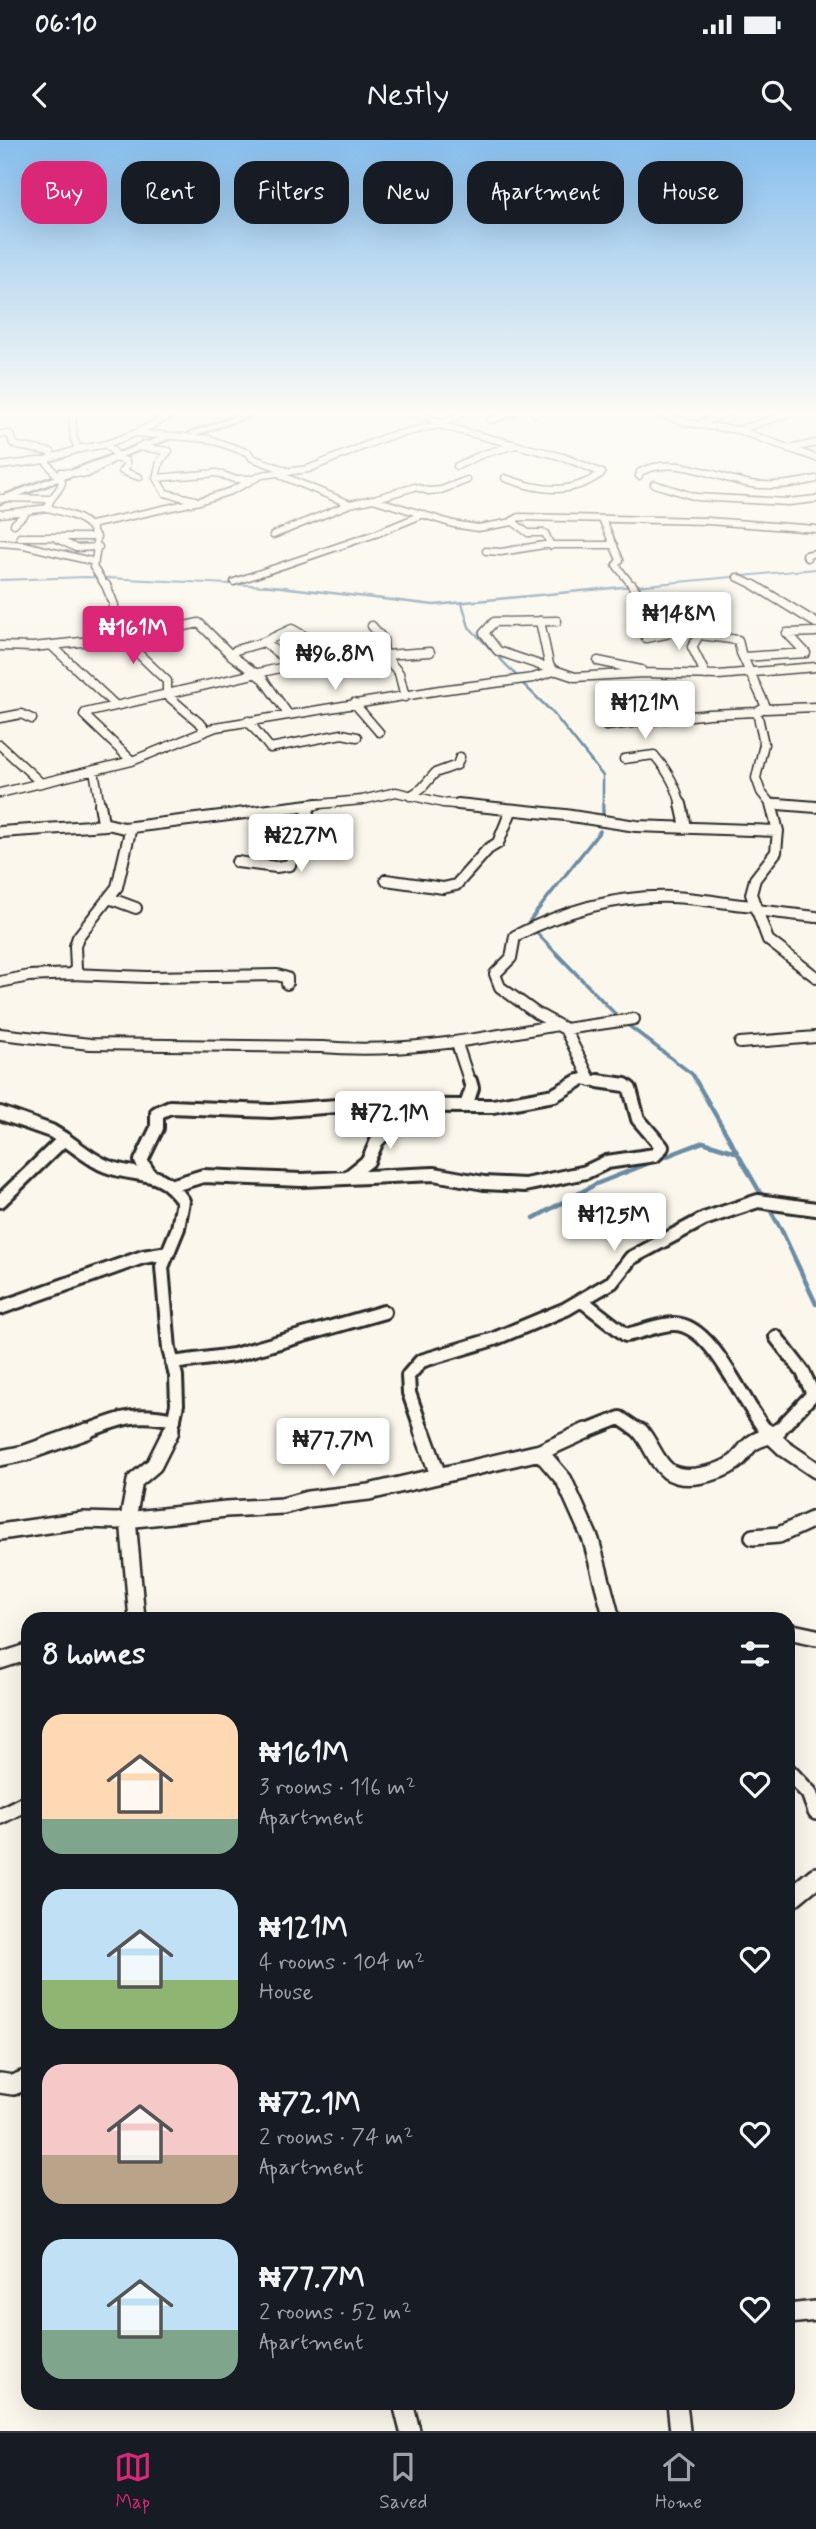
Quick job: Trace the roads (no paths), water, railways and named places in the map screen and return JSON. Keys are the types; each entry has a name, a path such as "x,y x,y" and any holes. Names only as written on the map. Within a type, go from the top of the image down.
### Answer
{"street":[{"path":"14,524 20,520"},
{"path":"82,520 91,525 97,537 99,547 93,567 106,584 114,605 100,640"},
{"path":"91,525 114,520"},
{"path":"273,535 311,520"},
{"path":"234,582 325,552 409,520"},
{"path":"441,520 478,528 516,520"},
{"path":"580,520 708,521 816,529"},
{"path":"603,521 620,560 616,565 639,595 650,603"},
{"path":"513,522 528,533 545,533 551,546"},
{"path":"6,537 97,537"},
{"path":"57,538 76,548 99,547"},
{"path":"0,543 24,543 48,553 94,562"},
{"path":"486,551 501,552 526,547 614,545"},
{"path":"807,558 806,555 816,553"},
{"path":"737,577 777,597 816,623"},
{"path":"540,621 549,664 554,671"},
{"path":"557,621 494,622 484,633 498,651 554,671 586,678 652,673 750,673 816,667"},
{"path":"0,646 52,646 123,639 199,624 271,688 288,715"},
{"path":"372,626 383,639 387,656 406,688 405,697"},
{"path":"646,638 666,634 665,626 701,627 700,635 692,647 706,675"},
{"path":"231,655 236,650 264,642 292,629 306,637"},
{"path":"816,632 787,633 816,660"},
{"path":"700,635 738,640 762,711 764,744 756,778 761,792 771,804 778,831 776,852 755,878 751,894 755,908 768,940 816,977"},
{"path":"123,639 167,681 167,695 203,726 202,732"},
{"path":"132,761 84,715 114,704 293,665 264,642"},
{"path":"52,646 114,704"},
{"path":"330,670 420,650 430,652"},
{"path":"743,657 806,653"},
{"path":"598,661 608,665 631,666 652,673"},
{"path":"0,793 132,761 202,732 248,721 533,678 554,671"},
{"path":"354,703 379,732"},
{"path":"607,726 709,714 816,707"},
{"path":"0,718 21,714 32,719"},
{"path":"248,721 270,748 342,734 356,737"},
{"path":"0,745 41,783"},
{"path":"624,759 654,755 678,793 686,827"},
{"path":"410,796 435,773 457,765 460,757"},
{"path":"94,770 100,783 99,808 106,825"},
{"path":"0,832 106,825 131,827 194,821 241,812 310,806 396,792 511,811 565,815 636,827 778,831"},
{"path":"771,804 816,807"},
{"path":"237,862 276,867 290,865 310,806"},
{"path":"386,880 443,888 456,885 480,857 498,843 511,811"},
{"path":"71,974 76,969 75,946 78,937 117,887 131,827"},
{"path":"591,1080 561,1027 500,987 495,974 511,961 516,947 515,936 578,911 627,899 673,897 816,917"},
{"path":"109,898 136,908"},
{"path":"0,982 29,976 71,974 147,977 277,975 287,978 287,984"},
{"path":"0,1034 90,1044 322,1046 354,1050 457,1044 561,1027 634,1019"},
{"path":"740,1043 816,1037"},
{"path":"457,1044 472,1088 466,1106"},
{"path":"148,1172 141,1161 157,1128 158,1113 170,1107 271,1111 350,1105 493,1106 554,1095 582,1079 625,1085 630,1089 638,1119 648,1134 660,1142 660,1152 607,1162 586,1172 525,1185 484,1183 435,1174 302,1180 203,1175 174,1185"},
{"path":"348,1178 368,1161 377,1141 412,1105"},
{"path":"0,1113 24,1125 59,1133 64,1139 110,1168 148,1172 174,1185 183,1201 178,1228 162,1267 163,1300 177,1404 170,1437 154,1465 135,1481 128,1520 136,1612"},
{"path":"0,1201 64,1139"},
{"path":"438,1475 409,1393 408,1376 421,1361 494,1339 566,1309 612,1282 631,1258 704,1219 758,1201 816,1209"},
{"path":"0,1308 130,1261 168,1253"},
{"path":"581,1300 626,1335 643,1333 670,1323 684,1325 700,1335 715,1352 734,1388 758,1421 786,1449 806,1459 816,1469"},
{"path":"172,1363 234,1355 384,1312"},
{"path":"0,1532 83,1520 128,1520 226,1509 283,1506 308,1499 369,1492 540,1452 565,1444 604,1421 620,1418 642,1430 668,1471 677,1475 695,1474 734,1463 747,1447 772,1435 813,1394 803,1372 776,1337"},
{"path":"0,1458 25,1453 126,1417 148,1414 174,1420"},
{"path":"540,1452 564,1480 591,1540 610,1612"},
{"path":"753,1537 779,1535 816,1518"},
{"path":"795,1632 816,1637"},
{"path":"0,1661 21,1654"},
{"path":"795,1778 809,1793 816,1812"},
{"path":"0,1816 21,1806"},
{"path":"795,1894 816,1877"},
{"path":"0,2083 13,2085 21,2082"},
{"path":"795,2313 816,2311"},
{"path":"405,2410 410,2431"},
{"path":"678,2410 680,2431"}],"waterway":[{"path":"625,587 816,569"},
{"path":"0,580 86,577 277,586"},
{"path":"264,585 277,586"},
{"path":"277,586 434,605 643,585"},
{"path":"277,586 287,587"},
{"path":"462,603 469,627 516,675"},
{"path":"521,682 552,712 603,776 603,815"},
{"path":"600,831 530,920 531,927 620,1019 692,1074 697,1083"},
{"path":"696,1081 781,1229 816,1304"},
{"path":"534,1218 596,1184 703,1142 735,1152"}]}
